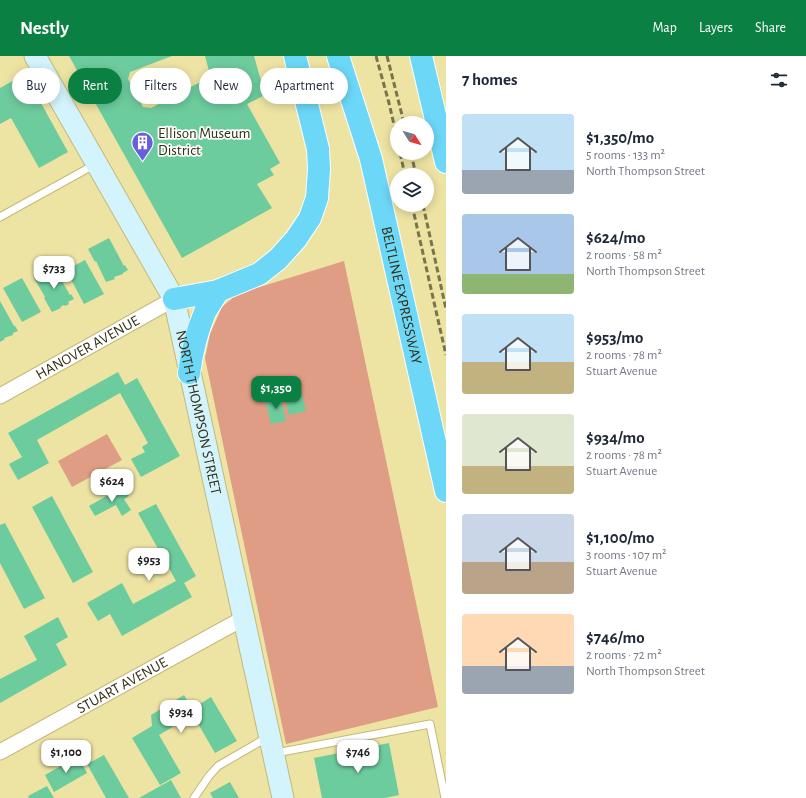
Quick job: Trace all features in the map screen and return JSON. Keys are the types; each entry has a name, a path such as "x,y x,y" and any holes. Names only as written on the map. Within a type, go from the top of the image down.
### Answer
{"highway":[{"path":"174,299 218,291 259,274 278,259 296,239 310,218 317,198 319,169 318,149 295,56"},
{"name":"BELTLINE EXPRESSWAY","path":"338,56 371,159 446,491"},
{"path":"420,56 446,162"},
{"path":"189,373 192,355 201,325 206,312 218,291"}],"main road":[{"name":"NORTH THOMPSON STREET","path":"35,56 174,299 283,798"}],"street":[{"name":"HANOVER AVENUE","path":"0,396 174,299"},
{"name":"STUART AVENUE","path":"0,752 244,618"}],"lane":[{"path":"0,217 97,163"},
{"path":"194,798 218,766 272,744 430,724 445,798"}],"shaded area":[{"path":"344,261 438,707 286,744 205,358 210,334 222,307 237,294"},
{"path":"107,434 122,460 72,487 58,461"}],"building":[{"path":"69,56 172,56 140,68 130,68 128,79 130,83 130,104 141,104 143,107 151,108 159,104 191,104 191,87 199,83 199,104 247,104 280,163 270,169 274,175 257,184 272,208 182,258 96,104 122,104 122,68 76,68"},
{"path":"205,56 254,56 260,77 260,98 252,102 252,68 208,68"},
{"path":"12,81 12,104 42,104 68,152 39,168 11,118 0,124 0,88"},
{"path":"109,238 124,266 125,265 128,270 123,274 114,277 115,279 106,282 96,261 95,262 88,249"},
{"path":"85,260 104,294 84,304 66,270"},
{"path":"54,267 70,295 71,294 74,299 68,302 69,304 64,305 52,312 34,278"},
{"path":"22,278 41,312 22,322 3,288"},
{"path":"0,301 18,331 13,333 13,335 4,338 5,339 0,342"},
{"path":"118,372 125,385 137,378 180,456 141,477 131,459 145,452 142,447 148,443 120,393 37,440 49,463 18,480 9,464 22,457 8,433"},
{"path":"302,394 306,411 289,415 285,399"},
{"path":"280,395 286,421 271,424 265,398"},
{"path":"124,486 129,496 124,499 131,510 122,516 116,505 95,516 89,506"},
{"path":"52,496 93,572 73,583 32,507"},
{"path":"156,504 196,576 184,583 192,597 122,636 110,614 98,621 87,603 122,583 133,604 176,581 138,513"},
{"path":"5,523 45,598 24,609 0,563 0,525"},
{"path":"58,617 68,637 56,644 67,665 0,703 0,679 37,660 24,636"},
{"path":"184,695 192,709 211,697 237,741 215,753 193,715 159,735 181,773 160,785 132,738 152,726 151,715"},
{"path":"389,743 399,795 385,798 322,798 314,758"},
{"path":"104,755 129,798 106,798 87,764"},
{"path":"78,756 87,773 54,792 45,775"},
{"path":"171,780 181,798 139,798"},
{"path":"230,782 239,798 213,798 210,793"},
{"path":"47,786 54,798 29,798 28,796"}],"railway":[{"path":"376,56 392,116"},
{"path":"387,56 402,116"},
{"path":"402,160 403,168"},
{"path":"413,160 414,168"},
{"path":"414,212 446,355"},
{"path":"425,212 446,309"}],"place":[{"name":"Ellison Museum District","path":"143,162"}]}
